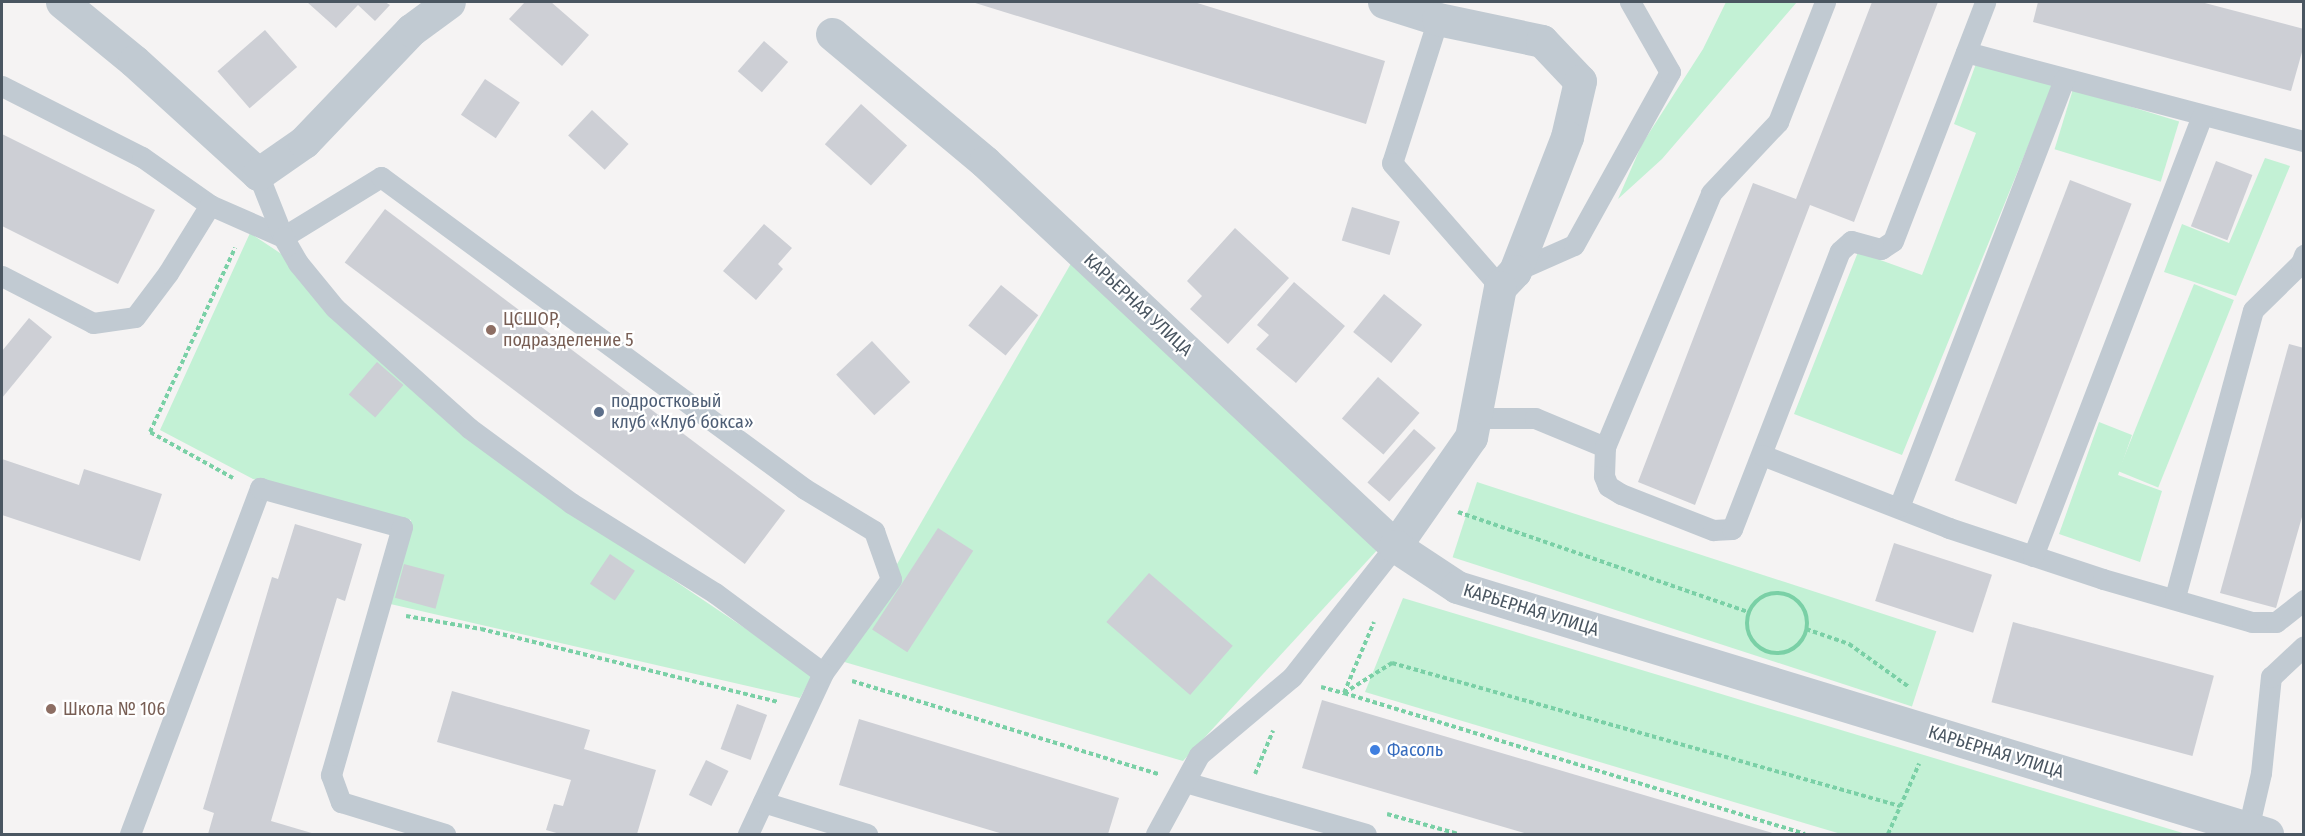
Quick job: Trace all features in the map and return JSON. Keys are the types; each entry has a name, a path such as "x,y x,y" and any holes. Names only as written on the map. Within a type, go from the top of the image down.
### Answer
{"street":[{"path":"62,2 134,61 258,174 304,142 411,30 449,2"},
{"path":"1384,2 1438,19 1542,41 1580,81 1567,137 1508,279 1470,437 1395,546"},
{"name":"КАРЬЕРНАЯ УЛИЦА","path":"832,34 985,162 1395,546 1458,587 2252,833"}],"lane":[{"path":"1438,19 1392,163 1508,279 1574,245 1670,72 1630,2"},
{"path":"1825,2 1778,122 1711,193 1605,447 1604,476 1608,486 1722,531 1732,529 1737,520 1840,251 1851,241 1881,249 1889,247 1985,2"},
{"path":"1966,52 2304,141"},
{"path":"1899,507 2064,79"},
{"path":"2,86 142,157 210,205 283,237"},
{"path":"2033,556 2202,116"},
{"path":"258,174 283,237 298,263 335,308 469,428 571,503 715,593 823,673"},
{"path":"283,237 381,177 806,489 874,531 891,579 823,673 748,834"},
{"path":"2,276 93,322 135,317 168,273 210,205"},
{"path":"2175,597 2253,310 2301,263 2304,255"},
{"path":"1474,418 1535,418 1605,447"},
{"path":"1762,454 2033,556 2264,625 2276,622 2304,600"},
{"path":"130,834 260,488 402,527 331,775 341,802 445,834"},
{"path":"1156,834 1199,756 1292,677 1395,546"},
{"path":"2252,833 2271,677 2304,646"},
{"path":"1185,782 1366,834"},
{"path":"763,802 867,834"}],"path":[{"path":"249,222 150,432 208,462 258,495"},
{"path":"1436,488 1463,517 1749,612"},
{"path":"1771,594 1790,596 1804,610 1806,629 1802,639 1787,651 1767,652 1752,640 1746,621 1749,612 1762,597 1771,594"},
{"path":"376,612 481,629 805,708"},
{"path":"1344,693 1377,615"},
{"path":"1344,693 1392,663 1900,806"},
{"path":"823,673 1185,782"},
{"path":"1317,686 1805,834"},
{"path":"1245,800 1275,726"},
{"path":"1888,834 1932,732"}],"green space":[{"path":"1726,2 1797,2 1662,159 1618,199 1642,144 1703,49"},
{"path":"1977,61 2053,85 1902,455 1794,414 1858,252 1922,275 1976,133 1954,124"},
{"path":"2073,89 2179,121 2161,182 2055,149"},
{"path":"2265,158 2290,166 2236,296 2164,272 2182,224 2229,243"},
{"path":"250,233 283,255 500,463 813,674 800,698 386,603 411,520 253,479 160,430"},
{"path":"1073,260 1380,547 1183,761 841,661"},
{"path":"2194,284 2234,300 2158,487 2118,471"},
{"path":"2099,422 2132,435 2118,475 2162,491 2140,562 2059,534"},
{"path":"1477,482 1936,631 1912,706 1453,557"},
{"path":"1403,598 2186,834 1841,834 1365,692"}],"building":[{"path":"307,2 385,2 390,5 375,21 358,5 336,28"},
{"path":"525,2 551,2 589,35 562,66 509,19"},
{"path":"972,2 1194,2 1385,61 1366,124"},
{"path":"1872,2 1938,2 1854,222 1810,205 1695,505 1638,482 1753,183 1796,199"},
{"path":"2038,2 2201,2 2304,29 2304,45 2291,91 2033,22"},
{"path":"265,30 297,67 250,108 217,71"},
{"path":"764,41 788,62 762,92 738,71"},
{"path":"485,79 520,102 496,138 461,115"},
{"path":"861,104 907,145 871,186 825,144"},
{"path":"592,110 629,144 605,170 568,136"},
{"path":"2,134 155,210 118,284 2,226"},
{"path":"2216,161 2252,175 2227,240 2191,226"},
{"path":"2070,180 2132,204 2016,504 1955,481"},
{"path":"1352,207 1400,222 1390,255 1342,240"},
{"path":"385,209 785,511 745,564 345,263"},
{"path":"764,224 792,248 778,264 783,269 756,300 723,271"},
{"path":"1235,228 1289,278 1228,344 1190,309 1202,296 1187,281"},
{"path":"1294,282 1345,326 1296,383 1256,349 1269,335 1257,325"},
{"path":"1001,285 1038,315 1006,356 968,325"},
{"path":"1384,294 1422,325 1391,363 1353,332"},
{"path":"29,318 52,337 2,398 2,351"},
{"path":"872,341 910,382 874,415 836,374"},
{"path":"2289,344 2304,348 2304,510 2276,608 2220,593"},
{"path":"377,362 403,385 375,417 349,394"},
{"path":"1378,377 1420,413 1383,455 1342,419"},
{"path":"1414,429 1436,448 1389,502 1367,483"},
{"path":"2,459 79,485 84,469 162,494 140,561 2,515"},
{"path":"295,524 362,544 345,601 337,598 271,821 315,834 208,834 214,813 203,809 272,577 278,579"},
{"path":"938,528 973,551 907,652 872,629"},
{"path":"1894,543 1992,575 1973,633 1875,601"},
{"path":"610,554 635,571 615,601 590,584"},
{"path":"404,564 445,575 436,609 395,598"},
{"path":"1149,573 1233,646 1190,695 1106,622"},
{"path":"2013,622 2214,676 2192,756 1992,702"},
{"path":"452,691 590,730 584,749 656,770 637,834 560,834 546,830 554,804 563,806 571,780 437,742"},
{"path":"1322,700 1776,834 1528,834 1302,768"},
{"path":"737,704 767,715 751,760 721,749"},
{"path":"859,719 1119,798 1108,834 1003,834 839,785"},
{"path":"706,760 728,771 711,806 689,795"}],"place":[{"name":"ЦСШОР, подразделение 5","path":"491,330"},
{"name":"подростковый клуб «Клуб бокса»","path":"599,412"},
{"name":"Школа № 106","path":"51,709"},
{"name":"Фасоль","path":"1375,750"}]}
